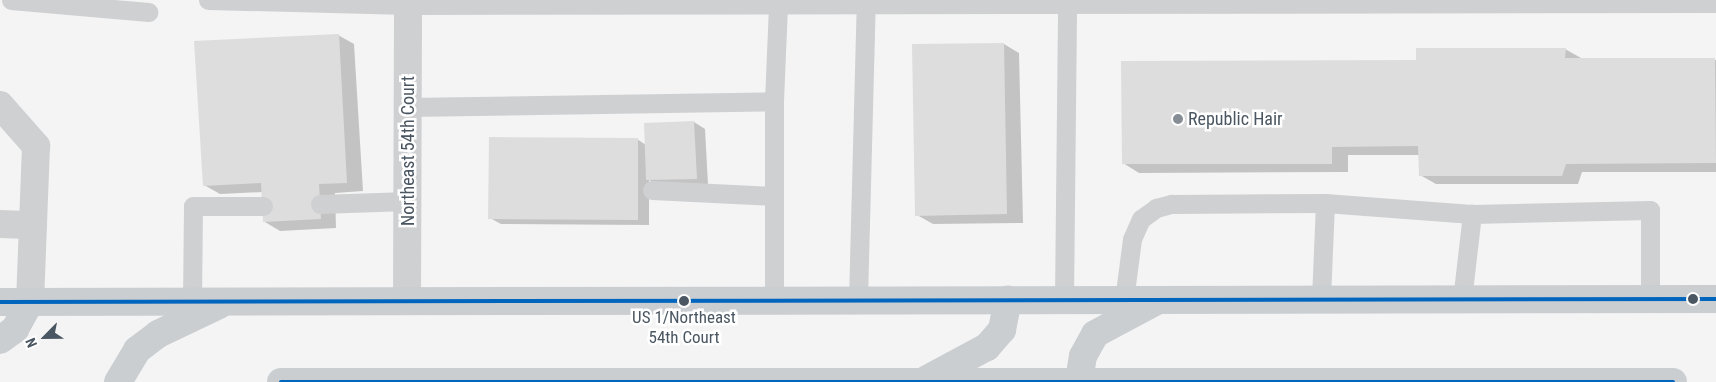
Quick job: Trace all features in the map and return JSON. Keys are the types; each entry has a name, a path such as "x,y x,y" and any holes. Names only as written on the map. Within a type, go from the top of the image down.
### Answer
{"main road":[{"path":"0,302 1716,299"},
{"path":"924,381 987,347 1002,330 1008,300"},
{"path":"1092,381 1082,356 1095,334 1159,300"},
{"path":"118,382 137,350 158,334 228,301"},
{"path":"0,340 14,329 30,302"},
{"path":"281,382 1673,382"}],"street":[{"name":"Northeast 54th Court","path":"407,302 408,3"},
{"path":"0,105 36,146 30,302"},
{"path":"0,224 33,225"}],"lane":[{"path":"10,0 148,12"},
{"path":"208,0 778,5 1716,2"},
{"path":"858,300 866,4"},
{"path":"1064,300 1067,4"},
{"path":"774,301 774,101 778,5"},
{"path":"408,108 774,101"},
{"path":"652,190 774,196"},
{"path":"320,204 407,201"},
{"path":"1321,300 1325,203"},
{"path":"1124,300 1132,239 1141,219 1156,208 1171,204 1325,203 1472,214 1650,210 1650,299"},
{"path":"192,302 194,206 263,206"},
{"path":"1462,300 1472,214"}],"building":[{"path":"339,34 347,183 319,184 321,219 263,222 261,183 203,186 194,41"},
{"path":"1004,43 1007,214 915,216 912,44"},
{"path":"1416,48 1566,48 1565,58 1715,58 1716,163 1566,164 1562,176 1419,176 1418,146 1332,147 1332,164 1122,164 1121,61 1416,60"},
{"path":"694,121 697,179 646,180 644,123"},
{"path":"489,137 638,138 638,220 488,219"}],"transit line":[{"path":"0,302 1716,299"},
{"path":"281,382 1673,382"}],"place":[{"name":"Republic Hair","path":"1178,119"},
{"name":"US 1/Northeast 54th Court","path":"684,301"}]}
